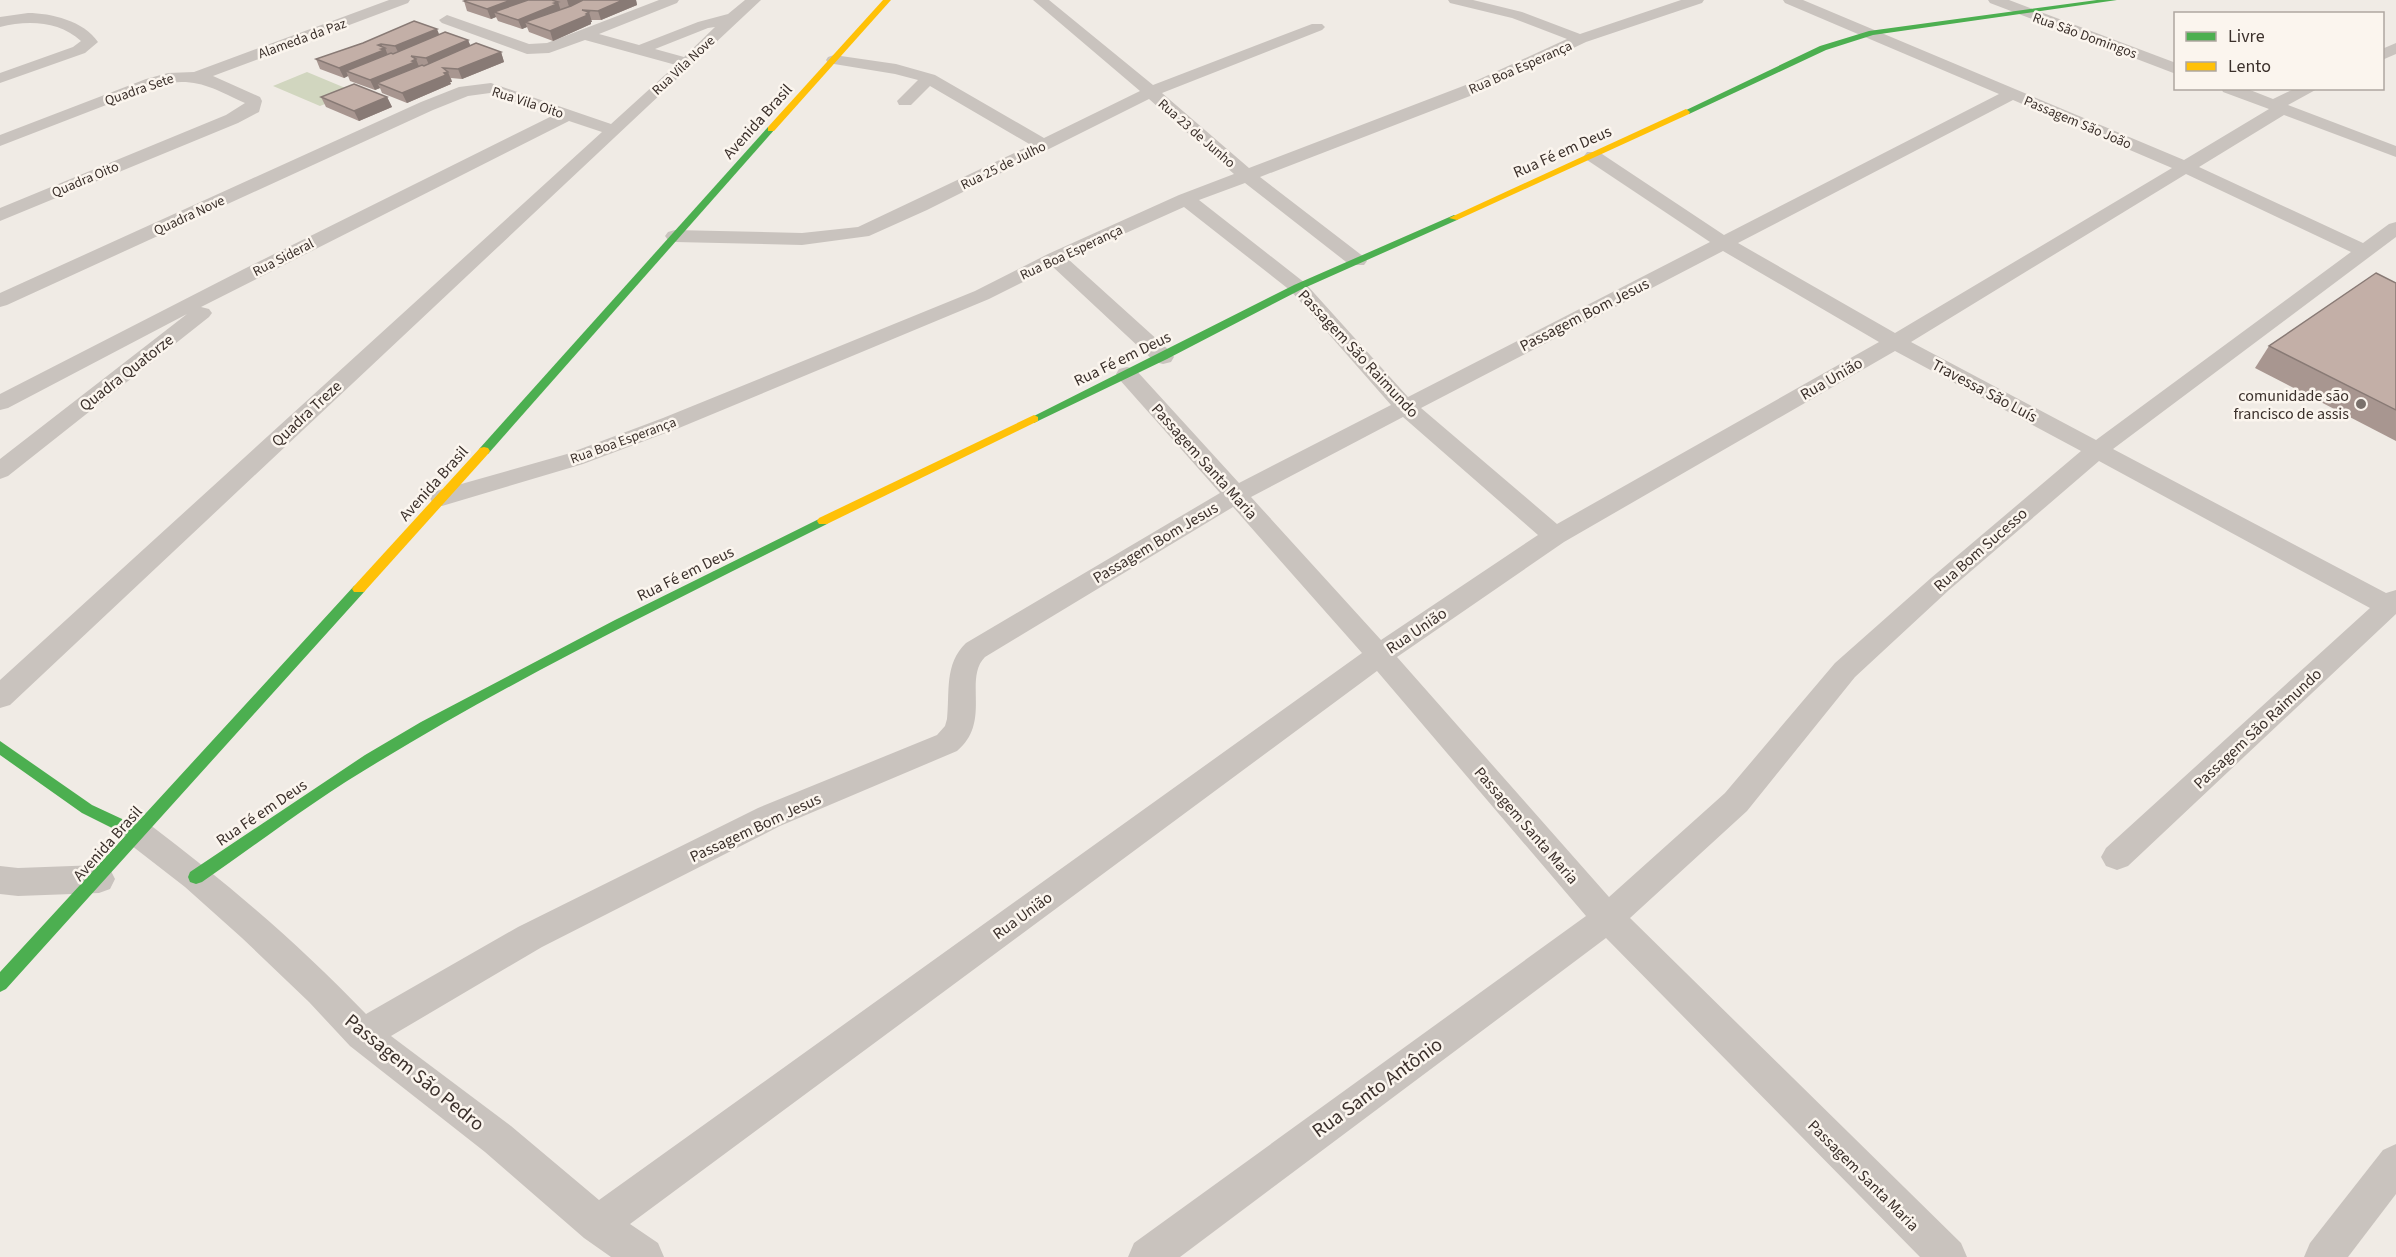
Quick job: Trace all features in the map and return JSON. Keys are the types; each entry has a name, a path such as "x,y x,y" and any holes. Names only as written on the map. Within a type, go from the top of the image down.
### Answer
{"street":[{"name":"Alameda da Paz","path":"200,75 403,0"},
{"path":"447,20 527,50 549,48 672,0"},
{"name":"Rua Vila Nove","path":"612,130 754,0"},
{"name":"Avenida Brasil","path":"0,984 99,879 887,0"},
{"name":"Rua 23 de Junho","path":"1040,0 1246,175 1358,261"},
{"path":"1455,0 1517,15 1580,39"},
{"name":"Rua Boa Esperança","path":"442,498 575,459 671,423 982,295 1055,258 1186,199 1477,87 1580,39 1697,0"},
{"name":"Passagem São João","path":"1790,0 2185,167 2363,250"},
{"name":"Rua São Domingos","path":"1995,0 2174,69"},
{"name":"Rua Fé em Deus","path":"196,877 370,759 426,726 620,623 1163,357 1298,287 1593,156 1823,48 1872,33 2020,11 2114,0"},
{"path":"0,22 29,16 50,18 89,39 87,46 79,50 5,76"},
{"path":"640,50 704,25 733,17"},
{"name":"Rua 25 de Julho","path":"675,236 802,239 862,232 879,226 1151,92 1308,34"},
{"path":"584,35 687,63"},
{"path":"834,60 896,69 928,78 1044,145"},
{"name":"Quadra Sete","path":"0,141 159,80 183,74 200,75 254,100 254,104 247,111 169,144"},
{"path":"905,101 928,78"},
{"name":"Rua Vila Oito","path":"378,129 456,93 484,88 612,130"},
{"path":"2234,90 2396,152"},
{"name":"Rua União","path":"598,1224 1379,655 1555,536 1895,342 2185,167 2308,90"},
{"name":"Passagem Bom Jesus","path":"362,1035 530,937 769,817 928,753 952,739 961,724 964,697 961,677 970,655 990,639 1235,495 2012,94"},
{"name":"Rua Sideral","path":"0,403 251,273 568,115"},
{"name":"Quadra Nove","path":"0,301 378,129"},
{"name":"Quadra Treze","path":"0,697 612,130"},
{"name":"Quadra Oito","path":"0,214 169,144"},
{"name":"Travessa São Luís","path":"1593,156 1724,243 1895,342 2392,603"},
{"name":"Passagem São Raimundo","path":"1186,199 1298,287 1404,406 1555,536"},
{"name":"Rua Bom Sucesso","path":"1608,918 1736,802 1845,670 1940,584 2097,450 2363,250 2396,228"},
{"path":"1055,258 1163,357"},
{"name":"Quadra Quatorze","path":"0,471 251,273"},
{"name":"Passagem Santa Maria","path":"1126,374 1379,655 1608,918 1931,1252"},
{"name":"Passagem São Raimundo","path":"2117,857 2392,603"},
{"path":"0,747 87,809 138,833"},
{"name":"Passagem São Pedro","path":"138,833 196,877 321,991 362,1035 498,1139 598,1224 644,1257"},
{"path":"0,880 18,882 99,879"},
{"name":"Rua Santo Antônio","path":"1148,1257 1608,918"},
{"path":"2324,1257 2396,1163"}],"green space":[{"path":"307,72 355,92 320,106 273,86"}],"building":[{"path":"511,0 487,9 464,1"},
{"path":"528,0 558,2 518,20 494,12"},
{"path":"583,0 623,0 598,11 582,10 589,12 586,14 588,15 550,31 525,22 571,6"},
{"path":"414,21 437,29 395,46 378,45 385,48 381,49 384,50 339,68 316,59 363,43"},
{"path":"445,32 468,40 426,58 411,56 416,59 412,61 415,62 370,80 346,71 393,54"},
{"path":"476,43 501,52 458,69 443,68 448,72 444,73 446,75 402,93 377,83 424,66"},
{"path":"354,84 387,97 354,111 321,97"},
{"name":"comunidade são francisco de assis","path":"2376,273 2396,283 2396,410 2269,346"}],"traffic: fast":[{"path":"1686,112 1823,48 1872,33 2113,0"},
{"path":"484,451 771,129"},
{"path":"1034,419 1163,357 1298,287 1454,218"},
{"path":"196,877 370,759 426,726 620,623 823,521"},
{"path":"0,984 359,589"},
{"path":"0,747 87,809 138,833"}],"traffic: slow":[{"path":"771,129 887,0"},
{"path":"1454,218 1686,112"},
{"path":"823,521 1034,419"},
{"path":"359,589 484,451"}],"place":[{"name":"comunidade são francisco de assis","path":"2361,404"}]}
